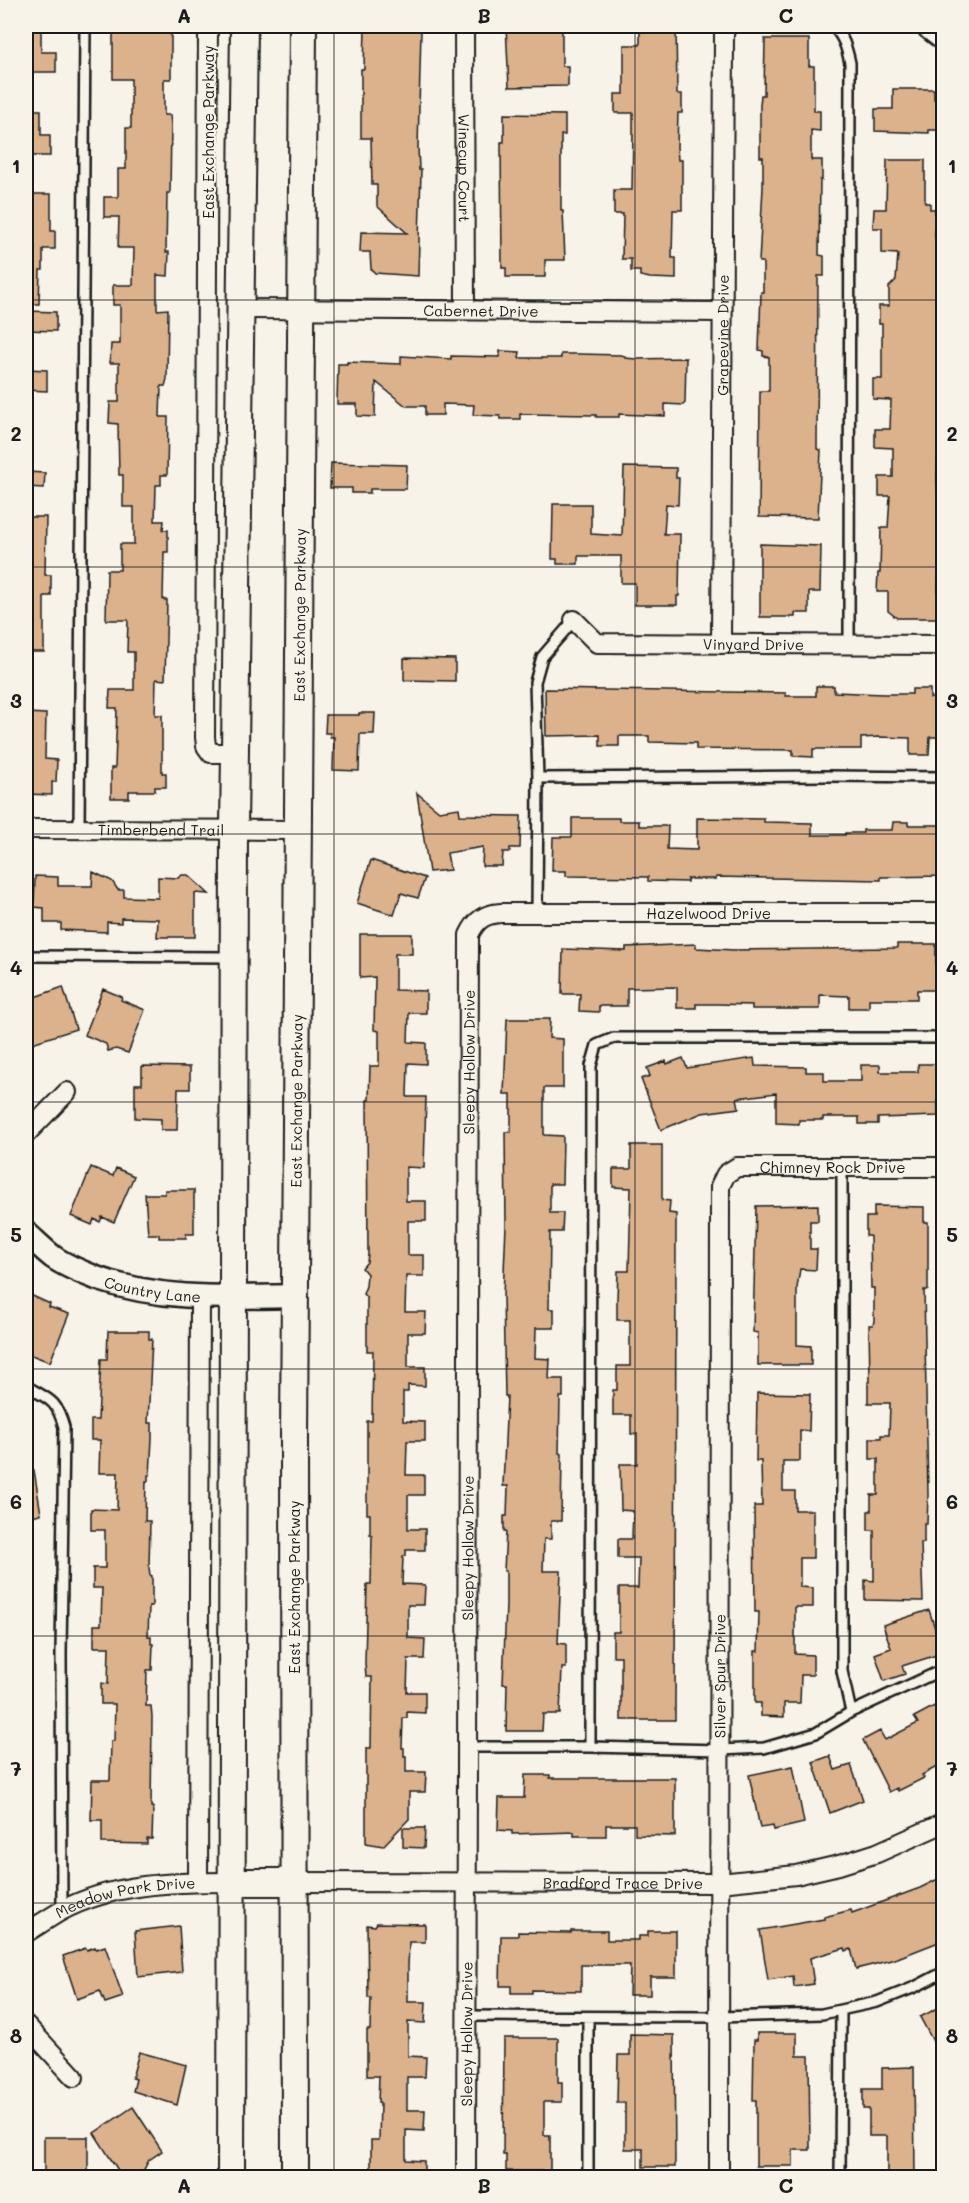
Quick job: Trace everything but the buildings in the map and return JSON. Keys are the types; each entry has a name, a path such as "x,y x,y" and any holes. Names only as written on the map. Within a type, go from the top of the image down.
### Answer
{"main road":[{"path":"231,2178 234,830 244,26"},
{"name":"East Exchange Parkway","path":"295,2178 293,1882 295,1296 303,26"},
{"path":"930,26 944,37"},
{"path":"232,1882 293,1882"}],"street":[{"name":"East Exchange Parkway","path":"208,26 205,737 211,753 235,753"},
{"name":"Winecup Court","path":"464,26 465,310"},
{"name":"Grapevine Drive","path":"721,644 724,33 727,26"},
{"name":"Cabernet Drive","path":"241,309 722,312"},
{"name":"Vinyard Drive","path":"574,620 597,643 944,645"},
{"name":"Timberbend Trail","path":"26,829 298,830"},
{"name":"Hazelwood Drive","path":"478,921 491,914 537,913 944,913"},
{"name":"Sleepy Hollow Drive","path":"466,2178 467,946 469,935 478,921"},
{"path":"26,1134 67,1092"},
{"name":"Chimney Rock Drive","path":"726,1174 737,1167 944,1167"},
{"name":"Silver Spur Drive","path":"719,2178 720,1186 726,1174"},
{"name":"Country Lane","path":"26,1233 55,1258 82,1273 148,1292 200,1298 295,1296"},
{"path":"198,1882 200,1298"},
{"name":"Bradford Trace Drive","path":"293,1882 720,1883 796,1875 839,1865 877,1853 944,1822"},
{"name":"Meadow Park Drive","path":"26,1934 62,1911 113,1892 147,1885 232,1882"},
{"path":"26,2025 74,2078"}],"lane":[{"path":"79,829 84,26"},
{"path":"832,26 847,47 850,63 849,644"},
{"path":"537,913 536,682 542,657 574,620"},
{"path":"538,778 944,777"},
{"path":"26,956 234,957"},
{"path":"590,1747 591,1066 597,1045 614,1038 944,1038"},
{"path":"842,1167 842,1671 851,1712"},
{"path":"26,1386 51,1401 59,1409 64,1427 61,1654 62,1911"},
{"path":"467,1747 720,1750 765,1748 816,1733 851,1712 944,1669"},
{"path":"466,2016 812,2015 877,2002 915,1987 944,1972"},
{"path":"840,2178 841,2010"},
{"path":"588,2017 588,2178"}]}
